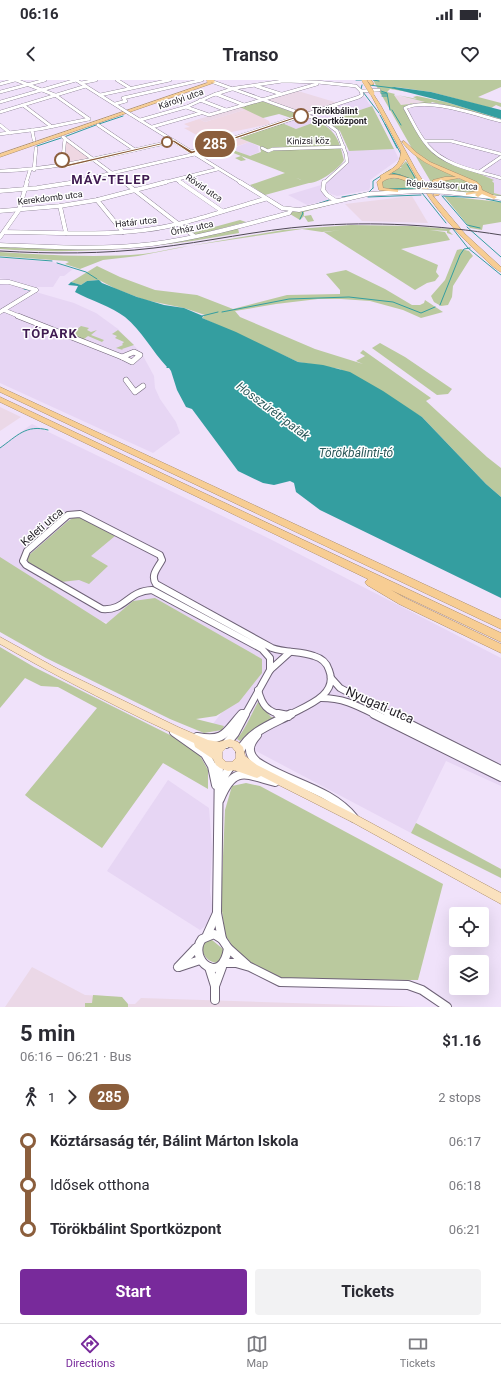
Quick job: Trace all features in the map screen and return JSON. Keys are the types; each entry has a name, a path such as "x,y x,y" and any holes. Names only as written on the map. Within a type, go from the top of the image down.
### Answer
{"highway":[{"path":"1,152 211,81 220,80"},
{"path":"364,80 403,145 436,195 463,227 501,263"},
{"path":"0,158 211,81"},
{"path":"370,81 378,91 415,171 438,207 466,238 501,270"},
{"path":"380,190 376,184 378,180 404,161 403,145"},
{"path":"403,145 428,163 473,182 478,186 478,193"},
{"path":"380,190 378,184 384,179 394,177 406,178 416,184 434,205 438,207"},
{"path":"436,195 434,182 439,179 448,178 459,178 470,182 475,186 478,193"},
{"path":"372,194 380,190 396,191"},
{"path":"468,194 478,193 494,197"},
{"path":"0,390 501,626"},
{"path":"0,399 501,638"},
{"path":"322,553 402,601 501,649"},
{"path":"461,607 501,622"}],"main road":[{"path":"0,640 55,671 202,742 235,745 254,768 355,819 501,899"},
{"path":"170,727 218,759 224,766 232,766 306,795"},
{"path":"218,759 218,751 224,745"},
{"path":"232,766 241,754"}],"street":[{"path":"0,84 15,80 56,95 89,119 52,127 0,134"},
{"path":"0,92 45,80"},
{"path":"0,102 76,80 265,199 290,211"},
{"path":"82,83 96,80"},
{"path":"117,80 130,88"},
{"path":"100,95 170,80"},
{"path":"114,104 126,101 123,98 202,80"},
{"path":"211,81 325,122 334,128 344,147 347,162 324,182 323,188 331,199 348,198"},
{"name":"Károlyi utca","path":"140,120 186,107 200,100 233,89 274,83 295,81 320,82 356,86 361,91"},
{"path":"186,107 207,115 263,100 320,82"},
{"path":"274,83 282,86"},
{"path":"0,112 86,86"},
{"path":"255,86 281,94"},
{"path":"0,190 69,184 113,174 193,153 359,97 362,95 361,91 378,91"},
{"path":"216,94 244,105"},
{"path":"200,100 226,110"},
{"path":"501,121 428,104 413,104 405,108 433,152 444,159 479,172 501,178"},
{"path":"23,105 52,127"},
{"path":"152,127 201,113"},
{"path":"0,125 10,133"},
{"path":"98,125 135,150"},
{"path":"32,130 34,140"},
{"path":"62,166 64,139 70,141 194,236"},
{"path":"0,171 32,170 62,166 174,141"},
{"path":"425,141 451,141 501,155"},
{"name":"Kinizsi köz","path":"273,149 344,147"},
{"path":"0,237 5,232 19,210 32,170 36,148"},
{"path":"479,172 501,155"},
{"name":"Kerekdomb utca","path":"0,211 60,206 97,200 218,169"},
{"name":"Rövid utca","path":"177,180 222,210"},
{"name":"Régivasútsor utca","path":"396,191 468,194"},
{"name":"Őrház utca","path":"0,245 79,248 128,246 194,236 290,211 306,209 331,199 336,201 372,194"},
{"path":"494,197 501,198"},
{"name":"Határ utca","path":"5,232 123,232 151,229 265,199"},
{"path":"97,200 123,232"},
{"path":"60,206 66,233"},
{"path":"1,281 36,290 2,311"},
{"path":"2,311 122,357"},
{"path":"126,380 135,392 143,386"},
{"name":"Keleti utca","path":"270,670 271,661 269,655 262,649 152,590 138,591 114,610 102,609 26,565 23,561 24,556 27,551 68,515 80,514 160,555 162,560 153,575 153,580 156,584 272,648 290,652"},
{"path":"224,745 235,733 246,710 270,670 290,652 305,652 320,658 327,665 332,678 327,693 321,698 248,738 241,754"},
{"name":"Nyugati utca","path":"332,678 340,688 353,696 501,770"},
{"path":"258,690 261,703 267,710 276,714 288,716"},
{"name":"Nyugati utca","path":"321,698 347,700 501,777"},
{"path":"181,731 208,739 218,739 226,734 246,710"},
{"path":"170,727 178,735 201,750 207,758 214,773 219,804"},
{"path":"264,728 254,738 250,746 250,754 255,760 334,801 348,810 355,819"},
{"path":"218,759 219,804 217,913 222,939 228,948 250,968"},
{"path":"219,804 222,783 232,766"},
{"path":"219,804 225,785 234,776 248,774 275,782"},
{"path":"200,960 178,967 207,935 217,913"},
{"path":"207,935 214,934 222,939"},
{"path":"196,948 197,955 200,960 209,967 215,986 215,1000"},
{"path":"215,986 228,956 228,948"},
{"path":"209,967 236,963 280,982 408,985 418,988 448,1007"}],"shaded area":[{"path":"373,80 501,80 501,87 478,97 501,103 501,107 496,105 491,108 431,92 396,87 394,88 408,92 390,89 387,92 395,94 394,95 401,105 410,104 403,108 427,145 436,155 494,180 492,181 494,183 494,193 501,195 501,197 483,193 479,185 436,166 414,152"},
{"path":"298,91 338,103 305,114 267,100"},
{"path":"394,95 426,102 401,105"},
{"path":"397,95 417,99 413,97 417,96 446,102 501,119 501,121 432,102 430,104 415,103 425,102"},
{"path":"361,97 365,97 372,106 327,121 308,115"},
{"path":"262,101 301,115 291,118 279,114 263,118 240,107"},
{"path":"411,103 425,103 501,121 501,195 494,193 494,183 492,180 494,180 460,167 431,151 404,109 406,105"},
{"path":"372,106 394,149 349,151 340,131 327,121"},
{"path":"241,107 247,109 205,122 199,119"},
{"path":"247,109 269,121 270,124 202,138 184,128 190,127 184,124 199,119 205,122"},
{"path":"304,117 326,125 333,131 319,131 305,126 296,129 282,123"},
{"path":"318,121 333,133 339,142 344,160 334,171 323,178 313,183 265,195 250,185 285,173 226,150 230,149 250,156 261,152 260,146 239,138 282,123 296,129"},
{"path":"238,138 249,142 226,150 215,145"},
{"path":"66,142 68,142 91,160 65,165"},
{"path":"249,142 258,146 259,152 249,156 231,149"},
{"path":"394,149 399,159 370,180 369,190 337,196 331,194 324,187 328,179 347,165 349,160 347,151"},
{"path":"415,155 431,166 462,178 446,177 431,182"},
{"path":"241,156 246,160 241,161 235,158"},
{"path":"406,161 423,189 406,177 390,177 382,179 399,168 402,168 400,167"},
{"path":"390,178 406,179 418,190 390,190 381,187 381,182 391,179"},
{"path":"452,178 466,181 472,185 474,192 438,190 436,186 437,181"},
{"path":"321,185 328,200 307,205 288,195"},
{"path":"412,196 428,223 362,221 345,204"},
{"path":"444,196 501,202 501,222 483,225 482,230 470,228"},
{"path":"337,203 304,212 304,216 300,220 290,214 293,211"},
{"path":"311,215 314,221 308,222 304,216"},
{"path":"240,220 246,222 196,235 192,233"},
{"path":"250,225 238,228 239,233 179,243 150,246 90,251 30,251 0,249 0,246 51,247 161,244"},
{"path":"351,225 412,226 451,229 449,231 453,235 447,233 447,231 430,230 445,232 450,240 401,249 438,265 436,272 439,276 435,281 427,283 415,290 324,232 342,230 322,232 302,229 189,246 283,230"},
{"path":"189,246 138,256 103,260 80,269 65,264 69,262 66,261 0,256 0,252 72,256 108,256 143,254"},
{"path":"461,249 469,251 473,256 453,286 452,297 448,305 441,306 434,302 431,296 445,280 457,250"},
{"path":"0,258 53,262 73,269 64,276 60,276 53,287 33,287 0,278"},
{"path":"97,266 120,277 155,290 197,295 233,309 287,295 340,294 340,290 326,274 346,270 385,289 412,305 420,305 424,303 425,300 443,312 421,318 403,310 370,301 341,299 318,299 235,311 240,317 315,349 363,364 356,361 365,356 360,353 363,350 431,398 426,401 501,468 501,497 486,484 422,417 340,369 298,362 202,318 205,315 184,308 145,300 116,289 99,280 87,281 81,285 71,282"},
{"path":"0,284 15,286 74,303 96,313 118,329 142,354 154,376 155,388 160,399 176,422 180,433 153,453 0,383"},
{"path":"81,326 89,328 87,330 91,332 97,330 91,335 104,340 102,342 88,336 84,339 98,345 71,335"},
{"path":"118,330 134,345 122,349 123,350 116,348 123,345 122,344 124,342 115,338 117,336 112,334"},
{"path":"380,343 405,357 452,389 448,394 437,395 372,348"},
{"path":"0,407 21,417 0,431"},
{"path":"32,424 270,539 501,658 501,786 446,761 411,833 256,751 209,729 258,665 90,618 0,560 0,447"},
{"path":"76,516 115,536 91,556 108,566 89,584 79,580 61,582 28,563 28,556 68,521"},
{"path":"0,557 106,624 133,601 155,598 262,659 262,673 239,702 216,716 196,719 224,726 222,730 204,733 170,719 46,658 0,632"},
{"path":"0,647 34,667 180,740 198,752 208,770 208,789 163,763 102,848 31,800 25,795 97,708 58,687 41,686 25,678 0,708"},
{"path":"258,702 271,717 279,718 251,731 240,741 237,739 246,726"},
{"path":"168,780 209,808 212,848 210,891 213,912 209,923 200,930 107,871"},
{"path":"246,783 260,786 443,884 418,980 278,979 241,958 225,935 221,903 225,810 232,786"},
{"path":"416,823 501,869 501,878 411,833"},
{"path":"212,940 223,949 223,957 218,963 208,960 203,952 202,948 204,944"},
{"path":"32,967 85,995 122,997 126,1004 135,1004 141,998 417,1007 5,1007"},
{"path":"93,995 122,997 128,1004 128,1007 85,1007 85,1003 92,1003"}],"water":[{"path":"394,87 431,92 501,110 501,119 446,102 391,88"},
{"name":"Törökbálinti-tó","path":"99,280 102,283 137,297 164,305 184,308 203,316 202,318 236,332 298,362 323,365 350,372 383,391 422,417 486,484 501,497 501,598 320,510 296,492 294,483 290,481 274,485 263,483 238,471 192,409 186,407 177,390 171,371 169,368 166,368 167,367 137,328 120,313 75,292 78,286 68,285 71,282 81,285 87,281"}],"waterway":[{"path":"356,80 363,80"},
{"path":"373,80 379,81"},
{"path":"361,89 362,85"},
{"path":"369,85 393,88"},
{"path":"381,91 387,93 390,110"},
{"path":"363,92 379,113"},
{"path":"381,93 386,93"},
{"path":"382,94 387,94"},
{"path":"382,96 387,96"},
{"path":"392,110 401,125"},
{"path":"380,115 387,128"},
{"path":"99,124 123,116"},
{"path":"385,124 387,128"},
{"path":"64,137 96,125"},
{"path":"387,128 401,154"},
{"path":"387,128 397,148"},
{"path":"37,146 61,138"},
{"path":"407,164 415,178 414,179"},
{"path":"369,192 373,188 373,181 390,170"},
{"path":"392,173 414,180"},
{"path":"389,189 416,188"},
{"path":"342,197 366,193"},
{"path":"422,193 446,223"},
{"path":"368,197 421,195"},
{"path":"442,196 467,225 480,228"},
{"path":"443,196 485,198"},
{"path":"486,199 501,202"},
{"path":"317,204 329,200"},
{"path":"300,219 303,213 302,212"},
{"path":"467,227 501,257"},
{"path":"453,229 468,248"},
{"path":"440,305 460,255 464,249 468,248"},
{"path":"468,248 501,275"},
{"name":"Hosszúréti-patak","path":"0,257 52,261"},
{"name":"Hosszúréti-patak","path":"57,263 86,272 97,279"},
{"path":"24,289 29,290"},
{"path":"222,312 289,299 349,297 393,302 421,313 435,307"},
{"path":"202,316 218,312"},
{"path":"0,448 22,432 34,429 48,430"}],"railway":[{"path":"0,251 77,253 135,250 272,230 311,226 358,224 430,226 501,235"}],"bus line":[{"name":"285","path":"62,160 62,166 174,141 191,152 301,116"}],"place":[{"name":"Törökbálint Sportközpont","path":"301,116"}],"district":[{"name":"MÁV-TELEP","path":"111,179"},
{"name":"TÓPARK","path":"50,333"}]}
